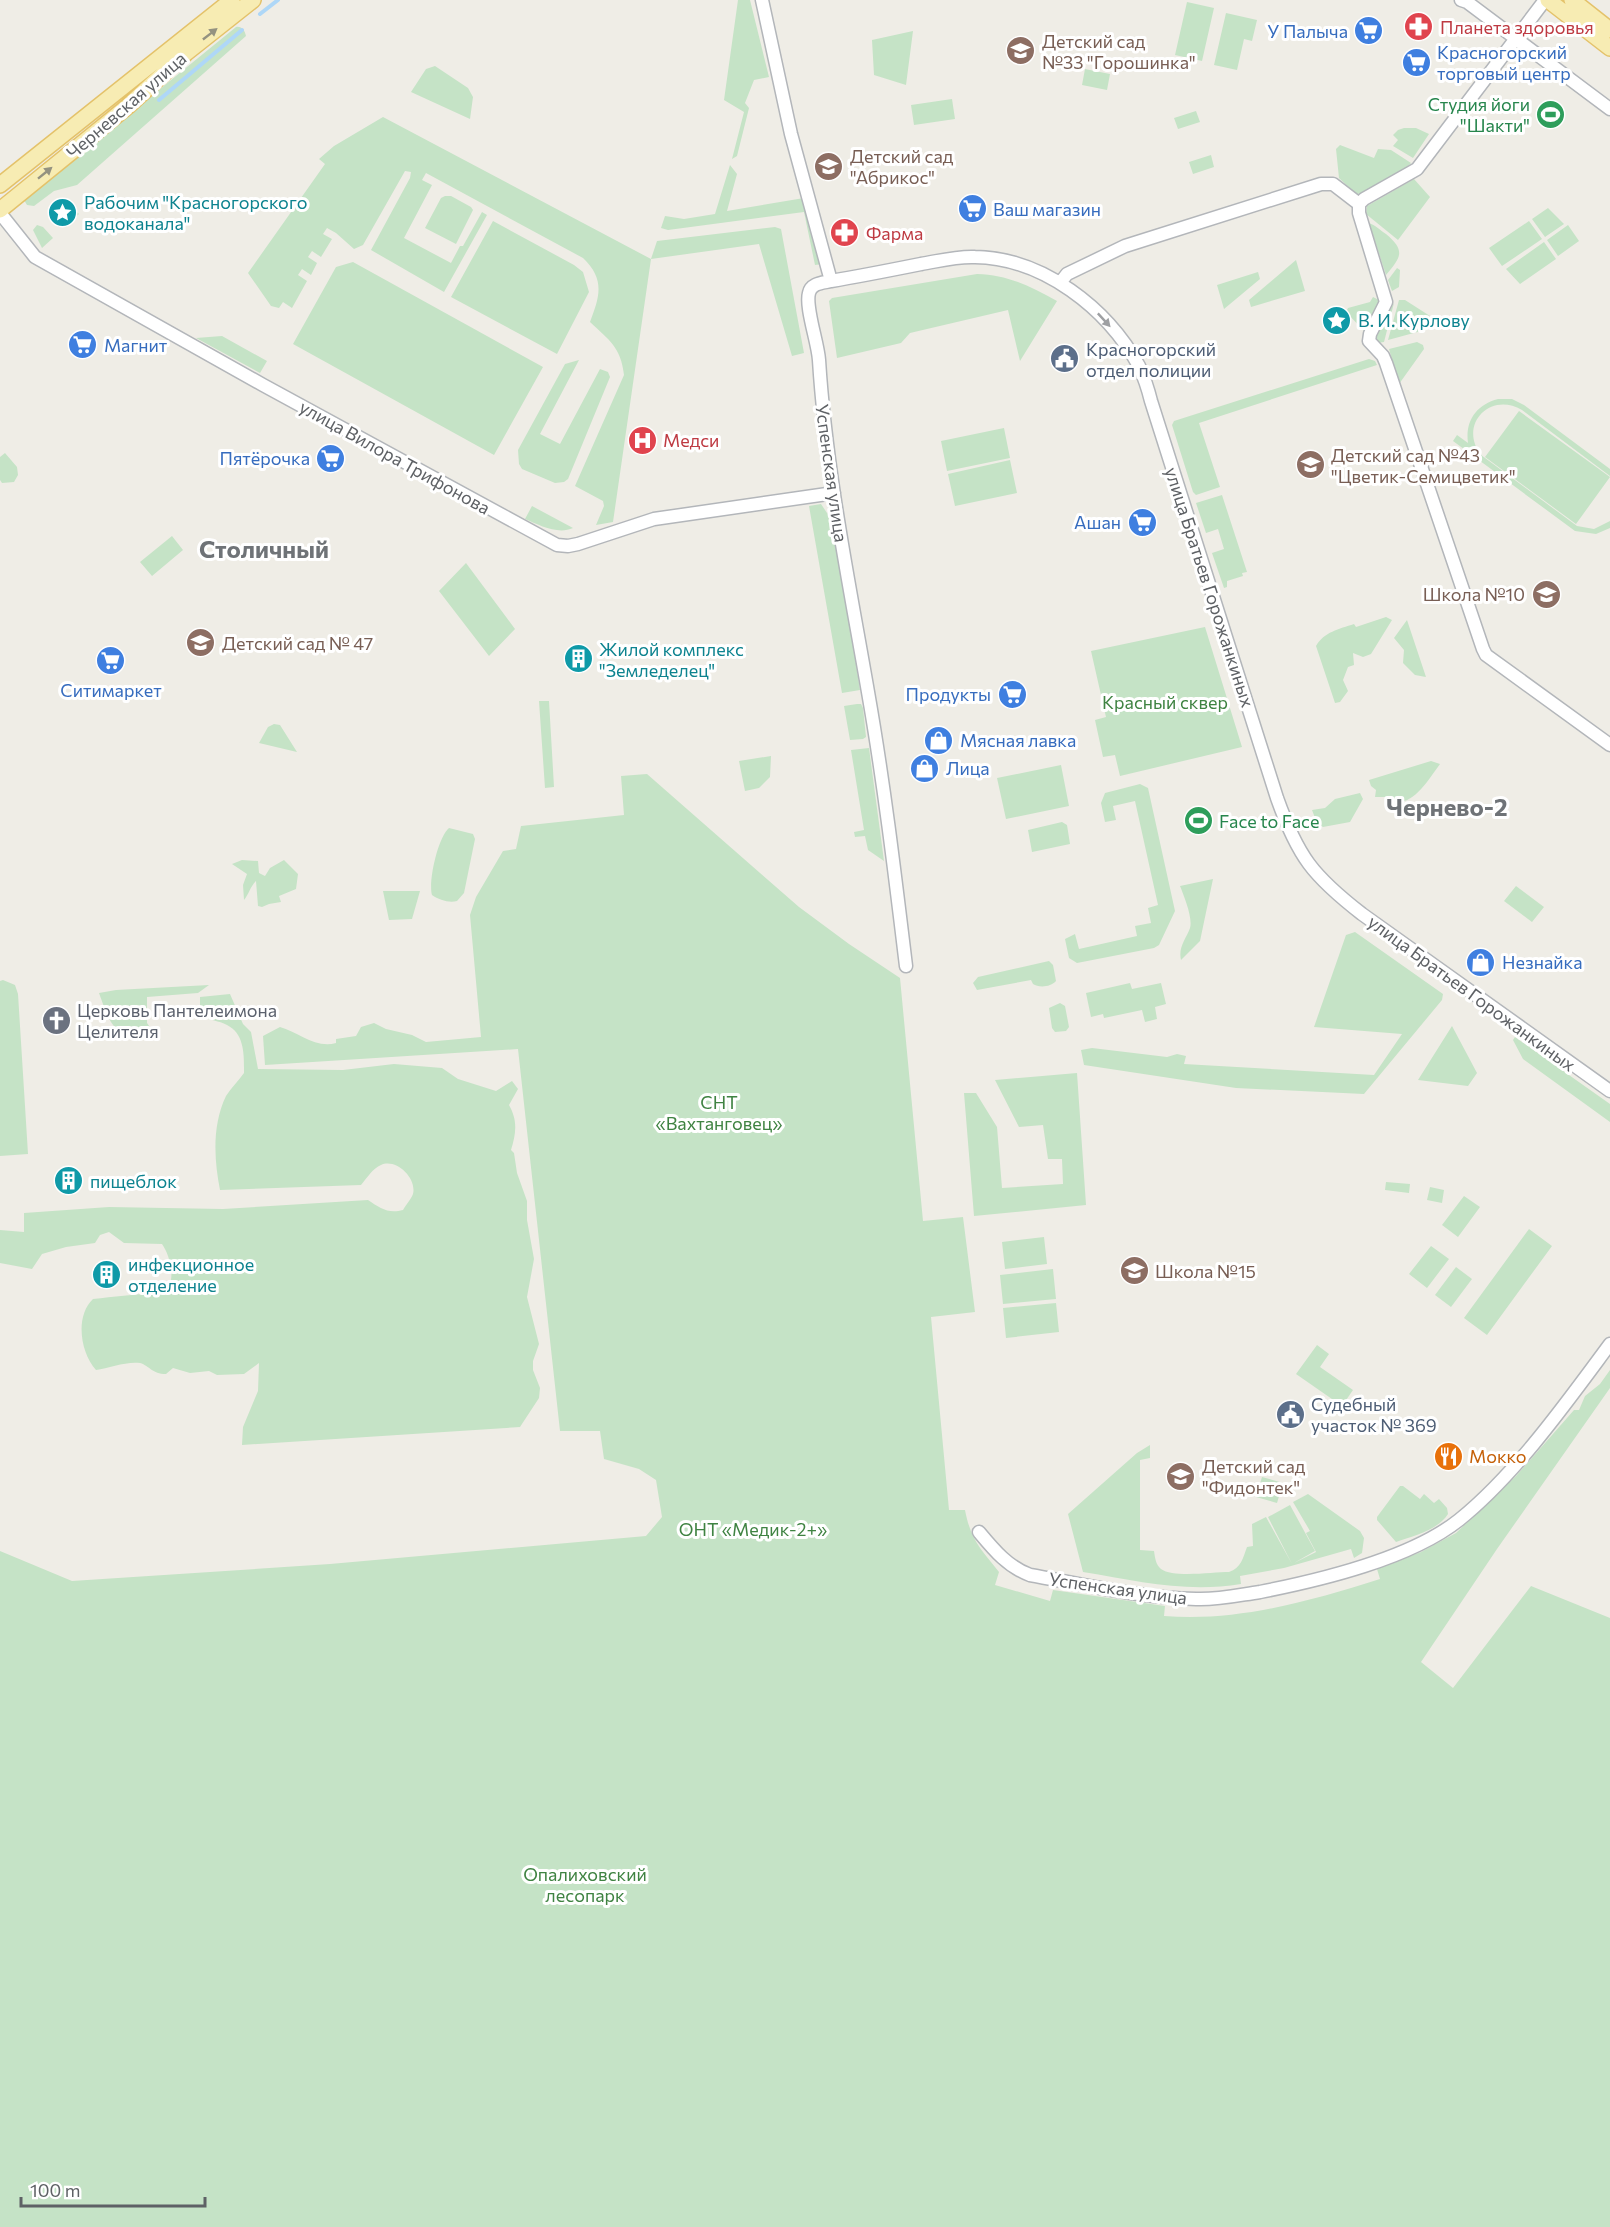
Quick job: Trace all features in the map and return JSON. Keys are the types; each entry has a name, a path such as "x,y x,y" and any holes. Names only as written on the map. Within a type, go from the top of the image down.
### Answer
{"main road":[{"name":"Черневская улица","path":"0,185 232,0"},
{"name":"Черневская улица","path":"0,212 128,106 186,53 253,0"},
{"path":"1546,0 1610,48"},
{"path":"1572,0 1610,30"}],"street":[{"path":"762,0 791,134 831,280"},
{"path":"1461,0 1467,2 1610,110"},
{"path":"1546,0 1417,169 1359,204 1359,213 1386,302 1370,334 1369,341 1383,356 1386,363 1486,655 1610,745"},
{"path":"1060,283 1067,274 1125,246 1326,183 1337,186 1359,204"},
{"name":"улица Вилора Трифонова","path":"0,212 35,257 274,391 557,545 578,544 654,519 834,493"},
{"name":"улица Братьев Горожанкиных","path":"831,280 950,259 976,257 1011,262 1060,283 1100,316 1114,331 1139,367 1277,798 1303,858 1331,890 1362,914 1610,1090"},
{"name":"Успенская улица","path":"831,280 814,285 808,297 817,345 820,394 834,493 876,742 906,966"},
{"name":"Успенская улица","path":"979,1532 1000,1556 1017,1570 1077,1583 1166,1597 1219,1599 1293,1586 1323,1578 1404,1550 1425,1541 1459,1520 1499,1482 1552,1421 1610,1344"}],"green space":[{"path":"738,0 750,0 769,77 754,80 745,103 749,108 737,156 732,159 744,112 724,100"},
{"path":"1187,2 1214,8 1202,61 1175,55"},
{"path":"1226,13 1257,20 1252,41 1244,39 1237,70 1214,65"},
{"path":"236,27 243,29 246,36 77,185 54,191 34,206 27,205 24,200"},
{"path":"913,31 906,85 874,75 872,40"},
{"path":"435,66 468,88 473,97 470,119 411,92 426,69"},
{"path":"1085,69 1110,74 1107,90 1082,85"},
{"path":"952,99 955,119 914,125 911,105"},
{"path":"1196,111 1200,122 1178,129 1174,118"},
{"path":"383,117 651,259 613,522 596,525 604,506 603,501 575,486 624,375 617,351 590,322 598,296 598,281 595,273 583,258 426,173 422,180 432,185 404,238 451,263 482,212 487,215 444,292 371,250 410,178 411,172 405,171 363,245 354,249 327,228 323,234 332,239 321,257 312,251 308,257 317,263 311,275 302,269 298,275 307,281 292,308 283,302 279,308 271,306 248,273 325,164 319,159 334,146"},
{"path":"1404,128 1416,128 1429,134 1413,158 1393,146 1398,140 1393,135"},
{"path":"1340,145 1374,158 1378,149 1391,150 1411,163 1385,182 1368,191 1356,194 1339,178 1336,149"},
{"path":"1211,155 1214,167 1193,174 1189,162"},
{"path":"730,165 737,174 727,211 804,198 823,264 815,265 804,212 668,230 661,228 665,216 684,219 715,214"},
{"path":"1414,179 1430,197 1398,240 1366,214 1367,206"},
{"path":"451,196 473,210 456,244 425,228 441,198"},
{"path":"62,205 72,207 79,214 63,227 54,216 56,210"},
{"path":"1548,208 1564,224 1545,237 1532,219"},
{"path":"493,221 583,272 589,292 557,354 451,297"},
{"path":"1529,221 1542,239 1502,266 1489,248"},
{"path":"1369,223 1386,234 1399,250 1398,259 1386,275"},
{"path":"37,225 43,227 53,238 42,248 33,230"},
{"path":"1568,225 1579,241 1558,256 1547,240"},
{"path":"775,227 781,229 804,353 792,356 759,244 651,259 657,241"},
{"path":"1544,242 1556,259 1520,284 1506,269"},
{"path":"1296,260 1305,291 1251,307 1249,300"},
{"path":"353,262 543,367 494,455 293,344 336,267"},
{"path":"1397,268 1400,270 1399,287 1392,291 1388,280"},
{"path":"1258,272 1260,279 1224,309 1217,285"},
{"path":"977,274 1019,282 1057,301 1020,361 1008,310 910,333 901,343 837,358 829,301 832,298"},
{"path":"1373,297 1379,300 1379,304 1365,332 1346,312 1348,308 1370,302"},
{"path":"1399,300 1405,300 1430,316 1430,320 1421,331 1388,340"},
{"path":"1394,303 1384,342 1377,343 1374,337"},
{"path":"222,336 267,361 260,373 196,338"},
{"path":"1417,342 1423,345 1424,349 1399,384 1389,349"},
{"path":"1369,359 1375,361 1377,365 1199,423 1220,487 1196,495 1193,492 1172,425 1174,421"},
{"path":"579,360 540,434 560,444 600,369 608,372 610,377 568,479 555,483 522,469 519,464 518,450 565,364"},
{"path":"1498,399 1512,399 1524,405 1610,469 1610,476 1522,410 1510,405 1489,408 1475,423 1473,433 1475,444 1481,455 1577,526 1594,529 1610,521 1610,528 1596,534 1575,531 1453,441 1457,435 1468,443 1468,428 1474,415 1484,405"},
{"path":"1519,411 1610,477 1576,524 1485,457"},
{"path":"1004,428 1010,458 947,471 941,441"},
{"path":"5,453 17,467 18,475 14,482 2,483 0,480 0,457"},
{"path":"1010,460 1017,493 955,506 948,474"},
{"path":"1222,495 1247,572 1242,573 1243,576 1227,581 1227,587 1224,588 1212,553 1224,549 1218,529 1206,533 1196,503"},
{"path":"821,504 835,525 860,690 842,693 809,506"},
{"path":"532,506 573,528 555,530 525,519"},
{"path":"172,536 183,550 152,576 140,562"},
{"path":"466,563 515,629 489,656 439,591"},
{"path":"1386,617 1392,620 1371,654 1363,657 1353,653 1354,665 1348,667 1343,680 1348,691 1340,702 1335,703 1316,646 1323,637 1337,629 1354,624 1356,627"},
{"path":"1407,620 1426,677 1415,675 1403,663 1404,650 1394,638"},
{"name":"Красный сквер","path":"1205,627 1242,747 1120,776 1115,755 1103,757 1095,720 1106,717 1091,651"},
{"path":"539,701 549,701 554,787 545,788"},
{"path":"861,704 863,708 866,737 850,740 844,706"},
{"path":"274,724 280,725 297,752 259,743 268,727"},
{"path":"869,748 884,861 868,850 865,836 855,837 854,832 864,830 851,750"},
{"path":"771,756 770,777 759,788 745,791 739,761"},
{"path":"1431,761 1440,764 1414,796 1400,802 1392,802 1388,797 1375,797 1376,790 1371,786 1369,780"},
{"path":"1061,765 1069,806 1006,819 997,778"},
{"name":"Опалиховский лесопарк","path":"647,774 799,907 900,978 923,1221 963,1217 975,1312 931,1317 949,1510 965,1510 974,1537 999,1572 995,1585 1050,1601 1053,1590 1165,1606 1164,1616 1192,1617 1219,1616 1274,1608 1380,1579 1377,1569 1421,1552 1456,1533 1516,1476 1574,1410 1579,1410 1585,1396 1600,1384 1610,1370 1610,1388 1421,1662 1453,1688 1531,1586 1610,1618 1610,2227 0,2227 0,1551 72,1581 330,1564 646,1536 662,1517 656,1480 639,1469 604,1459 600,1431 560,1431 518,1049 265,1065 263,1036 280,1027 314,1042 329,1044 336,1043 336,1039 356,1036 361,1027 374,1023 426,1042 481,1037 470,915 476,897 503,851 516,849 521,826 624,815 621,776"},
{"path":"1140,784 1148,788 1175,911 1159,945 1154,948 1077,963 1069,958 1065,939 1075,934 1079,949 1137,936 1135,926 1151,923 1148,908 1158,905 1135,801 1113,806 1116,820 1105,822 1101,803 1105,793"},
{"path":"1360,793 1363,799 1350,822 1323,827 1317,823 1312,810 1325,808 1335,799"},
{"path":"1062,822 1067,825 1070,844 1032,852 1028,830"},
{"path":"449,828 473,834 475,839 464,893 454,902 435,897 431,889 438,850"},
{"path":"242,860 258,861 259,873 265,876 270,868 284,860 298,874 296,889 279,896 281,902 262,907 258,906 256,881 244,900 243,885 247,874 232,864"},
{"path":"1213,879 1200,941 1181,960 1181,947 1191,924 1188,907 1180,886"},
{"path":"1516,886 1544,907 1532,922 1504,901"},
{"path":"383,891 420,891 412,919 389,920"},
{"path":"1355,932 1443,994 1442,1000 1364,1094 1236,1088 1084,1065 1081,1050 1092,1048 1167,1057 1177,1054 1186,1056 1184,1064 1374,1075 1402,1034 1314,1027 1346,935"},
{"path":"1049,961 1053,965 1056,981 1048,986 1033,984 1031,980 977,990 973,983 978,977"},
{"path":"0,981 15,985 18,994 28,1154 0,1156"},
{"path":"1130,983 1132,989 1161,983 1166,1004 1155,1007 1157,1019 1145,1022 1142,1010 1104,1018 1103,1014 1091,1017 1086,993"},
{"path":"209,985 198,993 147,997 147,1023 152,1030 148,1040 127,1035 115,1027 110,1021 99,993 116,990"},
{"path":"230,994 243,1024 251,1032 258,1069 343,1070 394,1064 442,1068 458,1079 496,1091 512,1081 518,1089 509,1105 514,1116 515,1127 511,1150 514,1153 517,1173 527,1201 527,1220 534,1259 527,1297 539,1344 533,1361 533,1370 540,1388 539,1398 520,1427 242,1445 243,1427 258,1391 259,1363 244,1374 217,1375 209,1371 190,1373 173,1368 166,1374 157,1373 140,1363 96,1370 86,1354 82,1324 87,1306 93,1299 162,1294 168,1288 171,1281 171,1270 162,1244 124,1243 109,1232 100,1235 95,1243 66,1247 42,1254 32,1269 0,1263 0,1230 24,1232 24,1213 109,1207 223,1209 368,1200 388,1211 403,1210 413,1194 412,1182 404,1171 393,1164 375,1168 361,1185 220,1190 216,1167 218,1119 226,1096 244,1073 243,1053 240,1040 233,1029 224,1023 200,1015 200,997"},
{"path":"1060,1003 1065,1006 1069,1027 1066,1031 1055,1032 1052,1028 1049,1008"},
{"path":"1452,1026 1477,1073 1468,1086 1418,1080"},
{"path":"1515,1037 1610,1104 1610,1122 1523,1059 1513,1040"},
{"path":"1077,1073 1086,1205 974,1216 964,1093 976,1093 997,1127 1002,1188 1063,1184 1062,1159 1048,1159 1043,1125 1019,1127 995,1080"},
{"path":"1386,1182 1410,1184 1409,1193 1385,1190"},
{"path":"1430,1187 1444,1190 1442,1203 1427,1200"},
{"path":"1464,1196 1480,1207 1458,1237 1442,1225"},
{"path":"1529,1229 1552,1246 1487,1335 1464,1318"},
{"path":"1044,1237 1047,1264 1005,1269 1002,1242"},
{"path":"1431,1246 1449,1259 1427,1288 1409,1274"},
{"path":"1456,1267 1472,1279 1451,1307 1435,1295"},
{"path":"1053,1269 1056,1299 1003,1304 1000,1275"},
{"path":"1056,1303 1059,1332 1006,1338 1003,1308"},
{"path":"1317,1345 1329,1354 1320,1367 1353,1390 1342,1406 1296,1374"},
{"path":"1150,1445 1150,1458 1140,1460 1140,1550 1154,1551 1161,1569 1184,1574 1229,1572 1241,1562 1247,1547 1253,1546 1252,1524 1266,1517 1292,1564 1268,1517 1290,1505 1315,1551 1294,1563 1316,1552 1306,1533 1310,1531 1293,1502 1308,1494 1360,1531 1364,1538 1362,1553 1354,1558 1351,1549 1284,1568 1240,1576 1241,1584 1221,1586 1181,1587 1083,1572 1068,1514 1137,1453"},
{"path":"1262,1477 1283,1483 1277,1503 1256,1497"},
{"path":"1400,1486 1420,1499 1424,1494 1434,1503 1439,1499 1447,1508 1448,1514 1444,1520 1432,1528 1396,1542 1377,1520 1377,1517"}],"waterway":[{"path":"260,14 278,0"},
{"path":"159,100 242,30"}],"place":[{"name":"Планета здоровья","path":"1419,27"},
{"name":"У Палыча","path":"1369,31"},
{"name":"Детский сад №33 \"Горошинка\"","path":"1021,51"},
{"name":"Красногорский торговый центр","path":"1416,62"},
{"name":"Студия йоги \"Шакти\"","path":"1551,114"},
{"name":"Детский сад \"Абрикос\"","path":"829,166"},
{"name":"Ваш магазин","path":"972,209"},
{"name":"Рабочим \"Красногорского водоканала\"","path":"63,212"},
{"name":"Фарма","path":"845,233"},
{"name":"В. И. Курлову","path":"1337,320"},
{"name":"Магнит","path":"83,345"},
{"name":"Красногорский отдел полиции","path":"1065,359"},
{"name":"Медси","path":"642,440"},
{"name":"Пятёрочка","path":"331,458"},
{"name":"Детский сад №43 \"Цветик-Семицветик\"","path":"1310,465"},
{"name":"Ашан","path":"1142,522"},
{"name":"Школа №10","path":"1546,594"},
{"name":"Детский сад № 47","path":"201,643"},
{"name":"Жилой комплекс \"Земледелец\"","path":"578,659"},
{"name":"Ситимаркет","path":"111,661"},
{"name":"Продукты","path":"1012,694"},
{"name":"Мясная лавка","path":"939,740"},
{"name":"Лица","path":"925,768"},
{"name":"Face to Face","path":"1198,821"},
{"name":"Незнайка","path":"1481,962"},
{"name":"Церковь Пантелеимона Целителя","path":"56,1020"},
{"name":"пищеблок","path":"69,1181"},
{"name":"Школа №15","path":"1134,1271"},
{"name":"инфекционное отделение","path":"107,1274"},
{"name":"Судебный участок № 369","path":"1290,1414"},
{"name":"Мокко","path":"1448,1456"},
{"name":"Детский сад \"Фидонтек\"","path":"1181,1476"}],"district":[{"name":"Столичный","path":"264,548"},
{"name":"Чернево-2","path":"1447,806"}],"park label":[{"name":"СНТ «Вахтанговец»","path":"719,1112"},
{"name":"ОНТ «Медик-2+»","path":"753,1529"}]}
